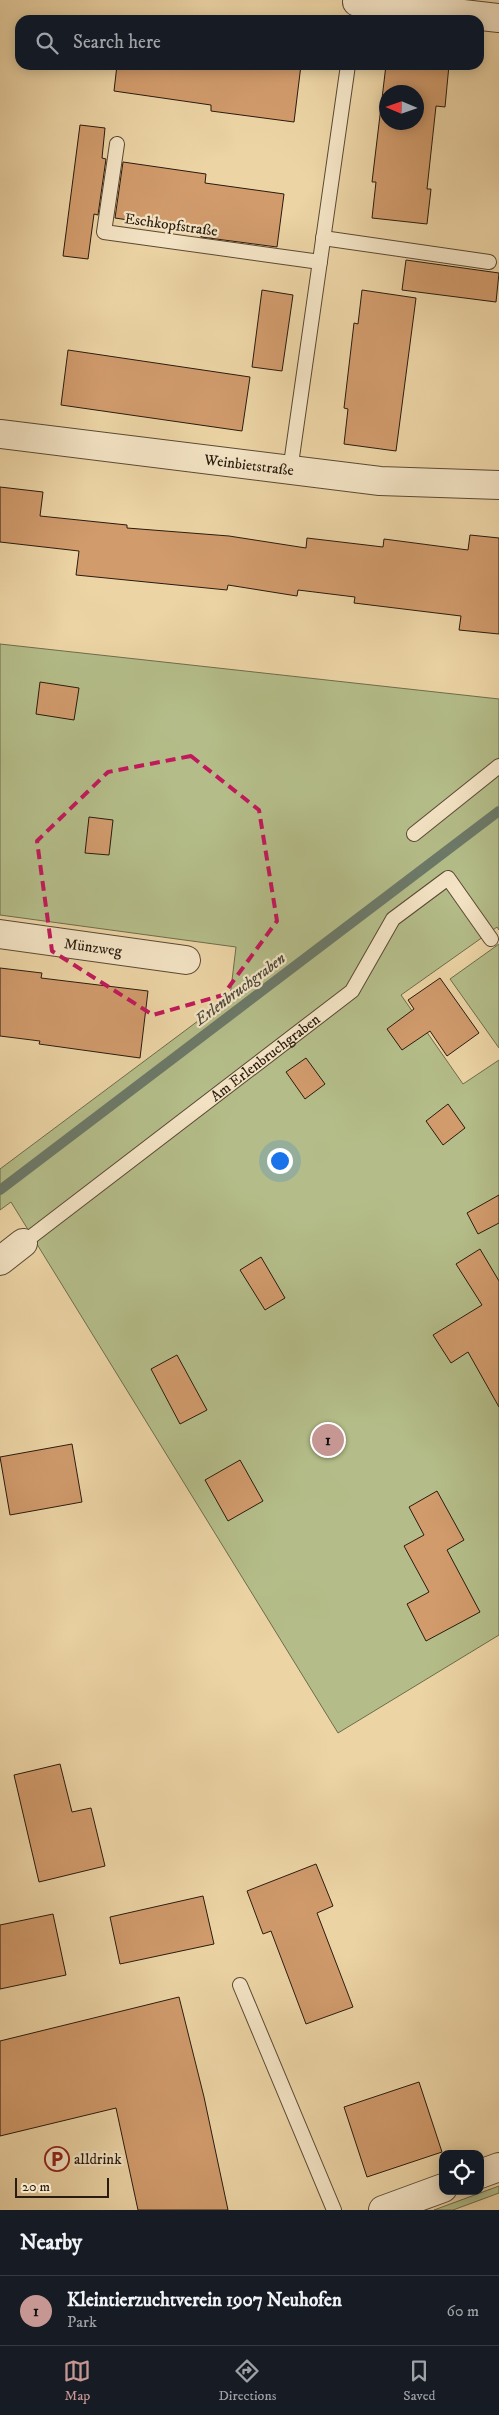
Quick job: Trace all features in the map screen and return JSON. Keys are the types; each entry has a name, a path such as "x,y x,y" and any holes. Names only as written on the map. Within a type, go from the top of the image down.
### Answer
{"street":[{"path":"356,7 460,15"},
{"path":"484,17 499,18"},
{"name":"Weinbietstraße","path":"0,434 380,481 499,485"},
{"name":"Münzweg","path":"0,934 186,960"},
{"name":"Am Erlenbruchgraben","path":"0,1261 23,1242"},
{"path":"484,2173 499,2167"},
{"path":"383,2210 439,2189"}],"lane":[{"path":"290,471 347,70"},
{"name":"Eschkopfstraße","path":"117,144 104,232 320,262"},
{"path":"323,238 489,262"},
{"path":"414,834 499,766"},
{"name":"Am Erlenbruchgraben","path":"23,1242 352,991 393,920 448,878 491,939"},
{"path":"240,1985 334,2210"}],"highlighted area":[{"path":"191,756 259,810 277,921 223,995 153,1015 52,951 37,841 108,772"}],"green space":[{"path":"0,644 499,699 499,930 497,927 401,995 463,1084 499,1060 499,1635 338,1733 11,1202 0,1210 0,1169 230,997 236,947 0,915"},
{"path":"499,944 499,1048 450,979"},
{"path":"499,2186 499,2193 453,2210 434,2210 475,2195 484,2195 484,2192"}],"building":[{"path":"116,70 300,70 294,122 211,111 211,105 114,91"},
{"path":"385,70 449,70 445,107 436,106 427,189 431,189 427,224 372,218 376,182 372,182 379,124 379,130 424,130 424,85 384,85"},
{"path":"80,125 105,128 102,158 106,159 98,215 94,214 88,259 63,256"},
{"path":"123,162 206,174 205,183 284,194 277,247 201,237 202,231 115,218"},
{"path":"406,260 499,273 496,302 402,290"},
{"path":"262,290 293,295 282,371 252,367"},
{"path":"362,290 416,298 396,451 344,444 348,409 344,408 354,323 358,324"},
{"path":"68,350 250,377 242,431 61,405"},
{"path":"0,487 43,492 40,516 127,525 127,528 229,536 306,548 307,538 383,547 384,539 468,550 470,535 499,538 499,634 459,630 461,616 354,603 355,597 298,590 297,596 228,585 227,590 76,575 79,551 0,542"},
{"path":"40,682 79,688 74,720 36,714"},
{"path":"89,817 113,820 109,855 85,853"},
{"path":"0,968 42,973 41,978 148,991 140,1058 39,1044 40,1041 0,1036"},
{"path":"440,978 479,1033 447,1056 430,1031 402,1050 387,1029 414,1009 408,1000"},
{"path":"306,1058 325,1084 305,1099 286,1072"},
{"path":"448,1104 465,1128 443,1145 426,1121"},
{"path":"499,1195 499,1223 478,1234 467,1213"},
{"path":"480,1249 499,1281 499,1407 468,1352 451,1363 433,1335 482,1305 456,1264"},
{"path":"261,1257 285,1298 265,1310 240,1270"},
{"path":"177,1355 207,1410 180,1424 151,1369"},
{"path":"72,1444 82,1502 10,1515 0,1457"},
{"path":"240,1460 263,1501 228,1521 205,1480"},
{"path":"437,1491 464,1540 447,1550 480,1612 426,1641 407,1604 429,1592 404,1546 424,1535 409,1507"},
{"path":"60,1764 72,1812 91,1808 105,1866 39,1882 14,1775"},
{"path":"316,1864 333,1906 317,1913 353,2007 306,2024 271,1931 263,1934 247,1891"},
{"path":"203,1896 214,1944 120,1964 110,1917"},
{"path":"53,1914 66,1975 0,1989 0,1925"},
{"path":"179,1997 204,2097 228,2210 138,2210 116,2108 0,2136 0,2041"},
{"path":"419,2082 441,2150 439,2150 439,2153 367,2177 344,2107"}],"waterway":[{"name":"Erlenbruchgraben","path":"0,1190 499,811"}],"place":[{"name":"Kleintierzuchtverein 1907 Neuhofen","path":"328,1440"},
{"name":"alldrink","path":"57,2159"}]}
